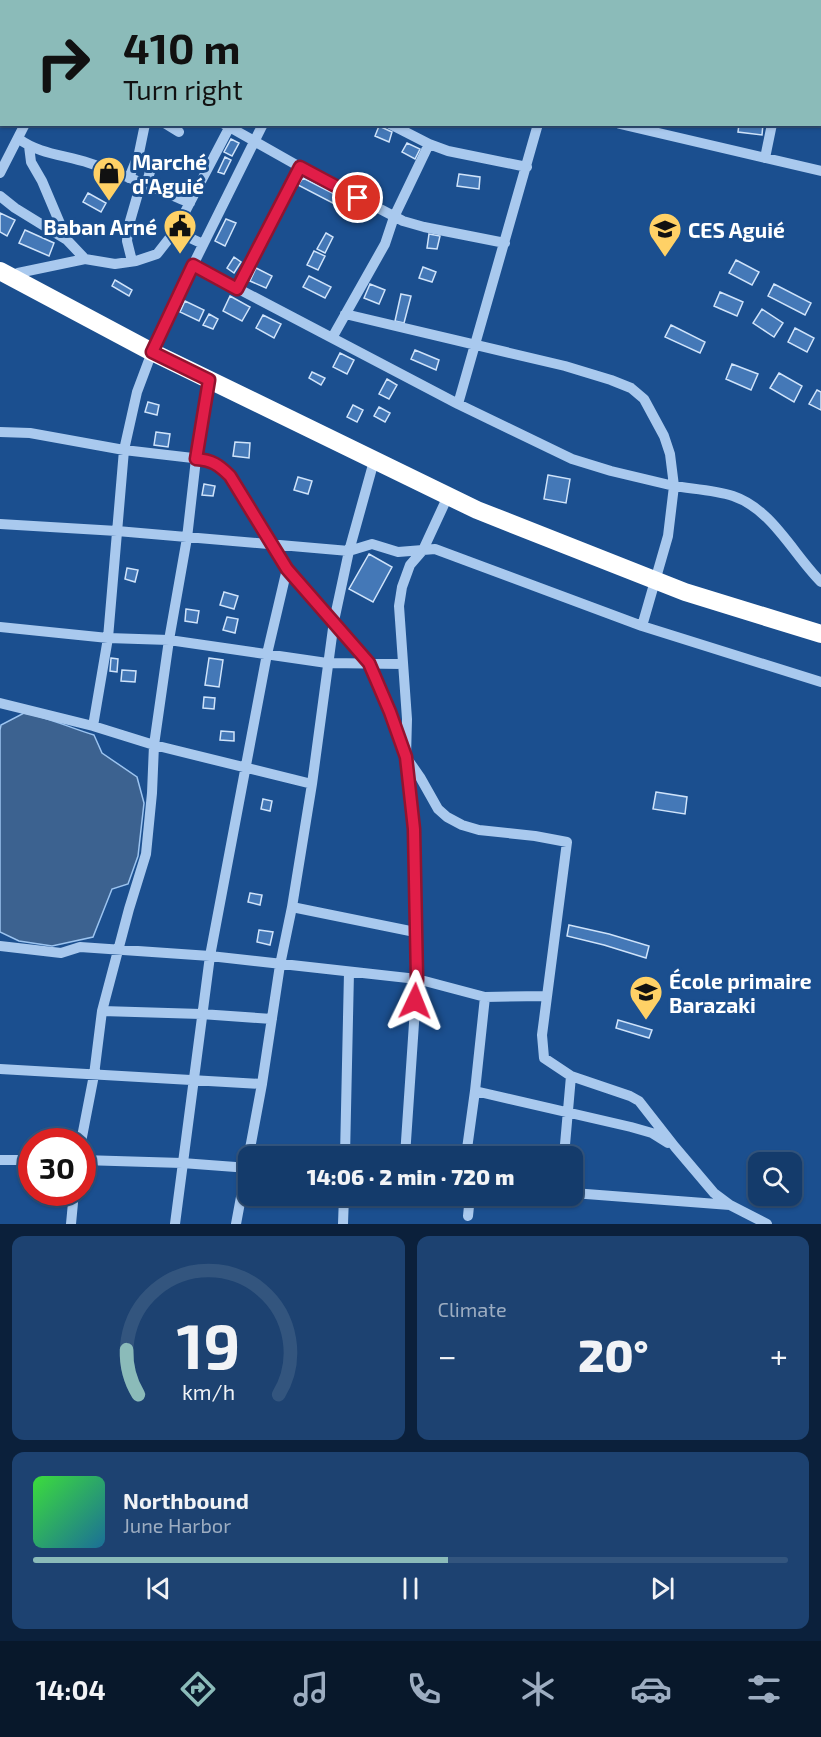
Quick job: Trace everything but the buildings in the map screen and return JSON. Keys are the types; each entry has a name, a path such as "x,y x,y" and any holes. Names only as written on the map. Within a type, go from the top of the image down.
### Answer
{"highway":[{"path":"8,275 152,352 448,496 532,532 656,580 821,634"}],"street":[{"path":"0,172 24,126"},
{"path":"129,178 139,153 145,126"},
{"path":"169,126 179,132"},
{"path":"8,275 85,259 115,264 157,254 175,231 226,126 394,217 424,227 505,243"},
{"path":"93,726 108,638 124,450 137,392 152,352 262,126"},
{"path":"394,126 447,151 527,167"},
{"path":"458,404 537,126"},
{"path":"632,126 821,171"},
{"path":"765,158 772,126"},
{"path":"19,139 29,146 89,163 190,203"},
{"path":"332,338 385,244 394,217 429,144"},
{"path":"29,146 32,162 67,240"},
{"path":"132,261 127,241 128,228 143,184 153,165"},
{"path":"237,289 300,167"},
{"path":"0,196 67,240 85,259"},
{"path":"175,231 203,244"},
{"path":"193,265 458,404 572,459 674,486 733,496 756,508 777,528 806,567 821,582"},
{"path":"345,314 565,366 631,388 644,399 664,436 670,454 674,486 668,536 642,626"},
{"path":"84,1128 94,1075 102,1011 146,854 154,745 169,640 188,538 196,459 209,380"},
{"path":"0,432 30,433 124,450 210,460 230,476 287,569 369,663 406,757 438,809 462,825 479,830 567,842 546,996 542,1035 544,1058 571,1076 639,1101 714,1193 730,1205 766,1224"},
{"path":"251,1146 312,784 334,621 349,551 374,461"},
{"path":"406,1146 417,979 414,829 406,757 407,720 399,606 402,587 410,565 423,550 448,496"},
{"path":"0,524 117,531 349,551 372,544 398,552 435,549 642,626 821,682"},
{"path":"175,1224 210,956 267,654 287,569"},
{"path":"0,627 108,638 169,640 327,663 403,663"},
{"path":"0,703 93,726 154,745 312,784"},
{"path":"292,907 415,932"},
{"path":"0,946 61,953 80,947 210,956 417,979 485,997 546,996"},
{"path":"345,1146 349,972"},
{"path":"467,1146 485,997"},
{"path":"102,1011 201,1014 272,1020"},
{"path":"0,1069 262,1084"},
{"path":"565,1146 571,1076"},
{"path":"475,1091 652,1133 675,1147"},
{"path":"0,1160 18,1160"},
{"path":"96,1161 238,1167"},
{"path":"583,1194 730,1205"},
{"path":"71,1224 73,1206"},
{"path":"236,1224 240,1206"},
{"path":"343,1224 344,1206"},
{"path":"468,1216 469,1206"}],"water":[{"path":"24,713 94,735 102,753 137,777 144,803 138,856 128,884 112,889 93,937 52,946 19,941 0,932 0,730 1,725"}],"place":[{"name":"Marché d'Aguié","path":"109,202"},
{"name":"Baban Arné","path":"180,255"},
{"name":"CES Aguié","path":"665,258"},
{"name":"École primaire Barazaki","path":"646,1021"}],"route":[{"path":"358,198 300,167 237,289 193,265 152,352 209,380 196,459 210,460 230,476 287,569 369,663 390,712 406,757 414,829 417,979 415,1001"}]}
